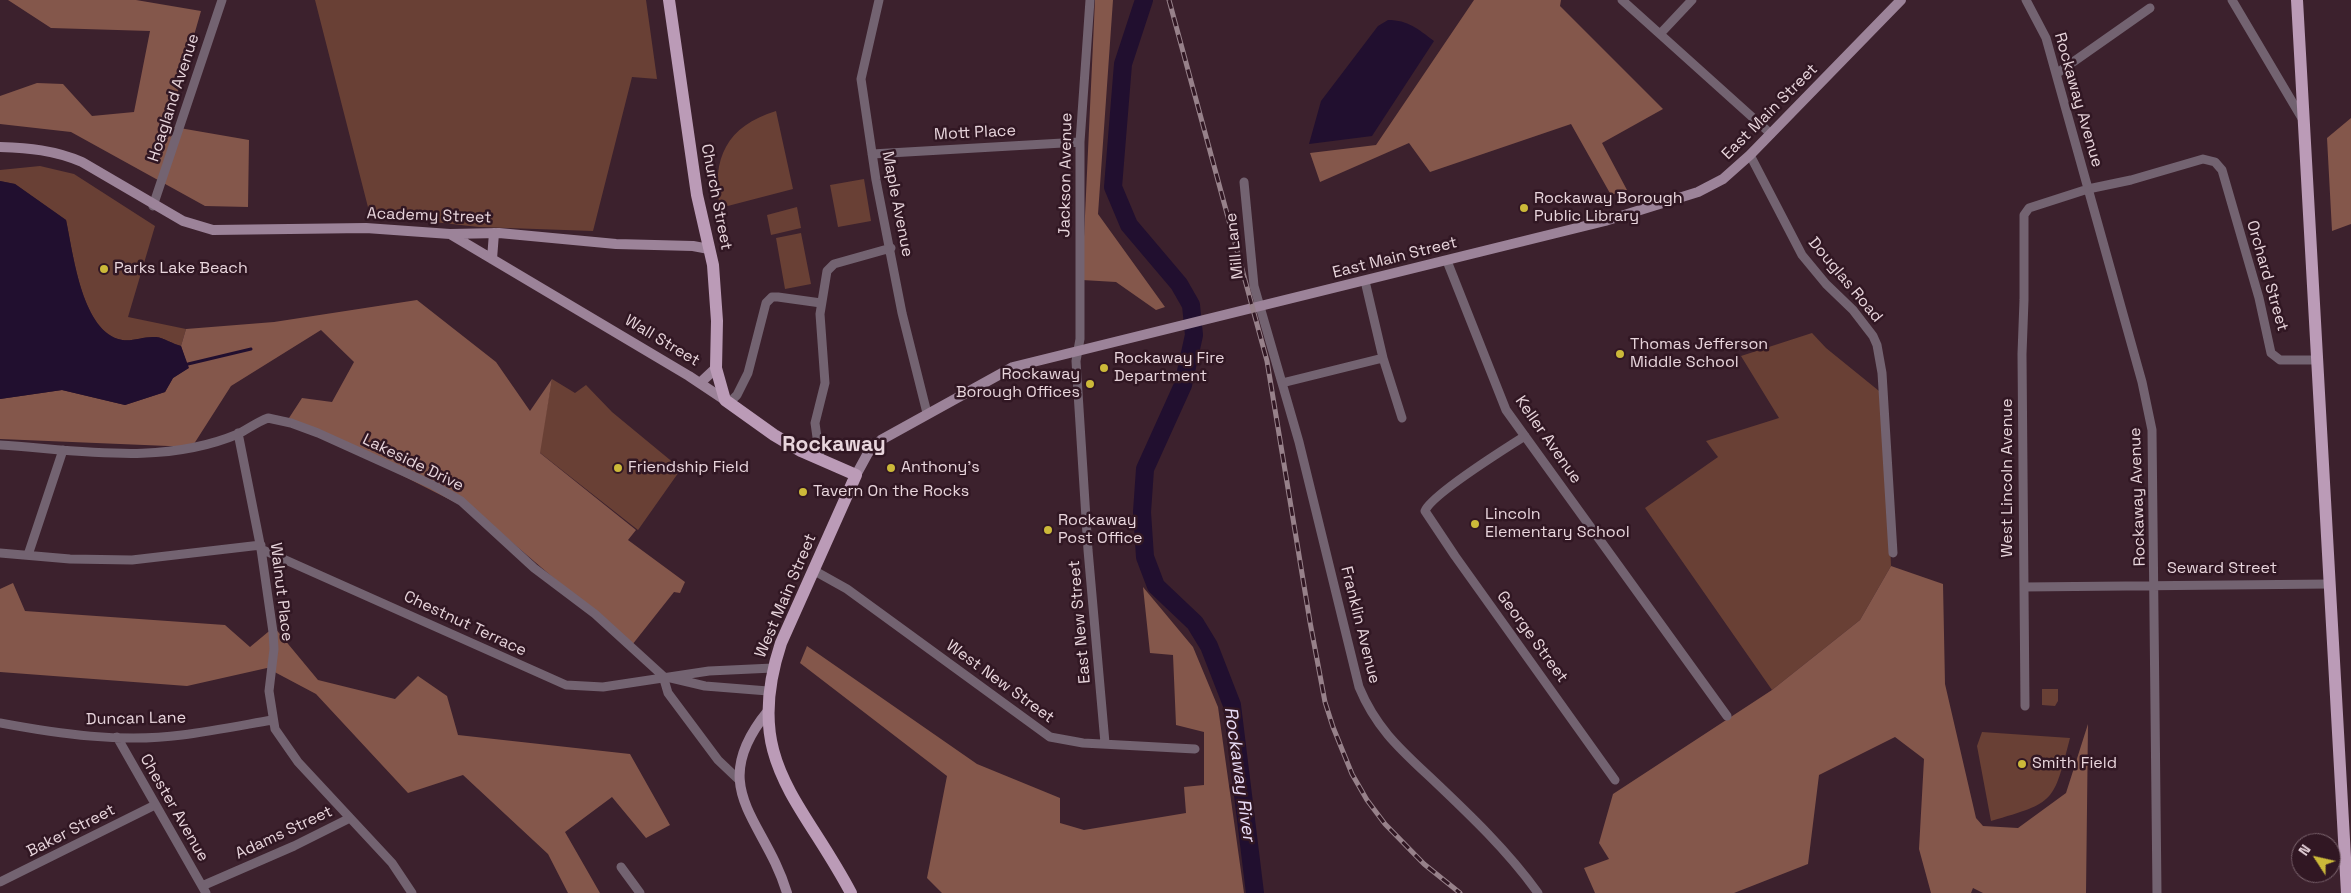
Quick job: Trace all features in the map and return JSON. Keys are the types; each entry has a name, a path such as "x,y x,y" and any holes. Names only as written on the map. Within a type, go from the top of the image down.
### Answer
{"main road":[{"name":"Church Street","path":"669,0 697,195 715,284 717,321 716,368 727,402"},
{"path":"2297,0 2347,893"},
{"name":"Wall Street","path":"727,402 774,435 801,451 856,475"},
{"name":"West Main Street","path":"851,893 824,846 786,789 774,754 768,711 768,690 773,668 787,627 856,475"}],"street":[{"name":"Hoagland Avenue","path":"153,206 222,0"},
{"name":"Maple Avenue","path":"879,0 861,79 872,154 902,313 927,413"},
{"name":"Jackson Avenue","path":"1078,350 1080,324 1080,142 1090,0"},
{"path":"1622,0 1771,134"},
{"path":"1660,34 1692,0"},
{"name":"East Main Street","path":"856,475 873,446 927,413 1013,366 1447,261 1605,221 1690,195 1723,179 1750,155 1901,0"},
{"name":"Rockaway Avenue","path":"2026,0 2046,38 2142,382 2152,430 2157,893"},
{"path":"2232,0 2303,121"},
{"path":"2056,74 2150,8"},
{"name":"Mott Place","path":"872,154 1080,142"},
{"name":"Academy Street","path":"0,147 50,150 64,154 82,162 153,206 190,224 214,230 366,228 450,234 494,233 616,244 709,248"},
{"name":"Douglas Road","path":"1750,155 1802,255 1826,284 1863,322 1877,346 1882,373 1893,553"},
{"name":"West Lincoln Avenue","path":"2025,706 2022,354 2024,215 2029,208 2088,189 2130,180 2202,159 2215,162"},
{"name":"Orchard Street","path":"2215,162 2222,170 2259,298 2271,353 2280,360 2317,360"},
{"name":"Mill Lane","path":"1244,182 1254,286 1260,306"},
{"path":"492,259 494,233"},
{"name":"Wall Street","path":"450,234 700,383 727,402"},
{"path":"820,459 815,423 825,383 821,303 829,267 891,248"},
{"name":"Keller Avenue","path":"1447,261 1506,410 1727,716"},
{"path":"1365,281 1383,358 1402,418"},
{"path":"727,402 737,395 748,373 766,303 772,297 778,297 821,303"},
{"name":"Franklin Avenue","path":"1260,306 1302,451 1356,676 1366,704 1382,730 1506,853 1538,893"},
{"name":"East New Street","path":"1078,350 1076,361 1088,550 1105,743"},
{"path":"1282,383 1383,358"},
{"path":"700,383 716,368"},
{"name":"Lakeside Drive","path":"0,446 116,454 146,454 203,444 238,433 268,418 291,423 433,485 461,501 534,568 595,614 663,676 668,693 718,760 738,779"},
{"name":"Walnut Place","path":"238,433 261,547 273,632 274,649 268,691 272,720 284,744 298,762 392,863 412,893"},
{"name":"George Street","path":"1525,436 1452,487 1428,505 1425,511 1615,780"},
{"path":"28,555 63,450"},
{"path":"0,553 88,560 132,560 261,547"},
{"name":"Chestnut Terrace","path":"261,547 566,685 603,687 648,681 663,676 773,668"},
{"name":"West New Street","path":"814,570 847,589 1050,737 1083,742 1194,749"},
{"name":"Seward Street","path":"2024,587 2121,587 2155,584 2198,586 2330,584"},
{"name":"Chestnut Terrace","path":"663,676 705,686 768,690"},
{"path":"768,711 755,727 746,748 738,779 750,815 787,893"},
{"name":"Duncan Lane","path":"0,724 59,734 117,737 181,735 272,720"},
{"name":"Chester Avenue","path":"117,737 204,890"},
{"name":"Baker Street","path":"0,882 155,805"},
{"name":"Adams Street","path":"204,890 350,818"},
{"path":"621,867 640,893"}],"shaded area":[{"path":"8,0 136,0 201,11 168,126 249,140 248,207 205,206 71,132 0,124 0,96 37,83 63,84 92,116 134,112 150,31 51,28"},
{"path":"315,0 646,0 657,79 632,77 593,231 479,227 370,215"},
{"path":"1095,0 1113,0 1098,214 1165,307 1156,310 1116,282 1082,280"},
{"path":"1474,0 1561,0 1560,6 1663,109 1602,143 1627,190 1611,195 1571,124 1430,172 1409,143 1320,182 1310,153 1376,145"},
{"path":"1388,20 1407,23 1434,41 1372,136 1309,144 1321,101 1378,26"},
{"path":"776,111 793,189 720,208 718,174 726,146 745,125 759,117"},
{"path":"2351,118 2351,224 2332,231 2327,138"},
{"path":"40,166 74,174 155,226 128,317 186,329 181,346 156,337 118,339 105,332 95,320 87,305 81,287 66,220 15,184 0,181 0,170"},
{"path":"864,179 871,221 838,227 830,185"},
{"path":"0,181 15,184 66,220 76,269 87,305 95,320 105,332 123,340 156,337 181,346 189,368 173,378 165,392 125,405 62,390 0,399"},
{"path":"797,207 801,228 771,235 767,215"},
{"path":"801,233 811,284 785,289 776,238"},
{"path":"417,300 496,362 530,411 552,379 540,453 636,530 628,540 685,582 680,593 674,592 632,645 480,515 289,418 302,398 332,402 354,362 321,330 231,386 192,447 0,439 0,399 62,390 125,405 165,392 173,378 188,368 181,346 186,329 274,322"},
{"path":"1812,333 1826,348 1884,395 1891,566 1860,620 1772,690 1645,508 1718,457 1706,441 1779,418 1741,356"},
{"path":"552,379 575,393 586,385 612,412 681,469 638,530 539,452"},
{"path":"1891,566 1943,584 1945,684 1976,818 1983,826 2018,828 2066,793 2088,724 2086,893 1983,893 1973,888 1971,893 1931,893 1919,849 1924,759 1895,737 1819,775 1808,864 1734,893 1595,893 1584,868 1609,859 1599,843 1613,794 1772,690 1860,620"},
{"path":"13,583 25,611 225,625 250,647 274,627 318,680 395,699 418,676 447,696 458,735 630,754 670,825 646,838 612,797 565,832 600,893 568,893 548,854 463,775 408,793 316,694 267,668 187,686 0,672 0,589"},
{"path":"1143,587 1193,647 1218,707 1244,893 942,893 927,878 947,776 800,663 807,646 977,764 1060,798 1060,823 1084,830 1186,813 1184,787 1204,785 1204,732 1176,725 1173,655 1150,653"},
{"path":"2042,689 2058,689 2058,701 2055,706 2042,705"},
{"name":"Smith Field","path":"1982,732 2070,738 2060,776 2055,788 2048,797 2040,804 1991,821 1977,746"}],"waterway":[{"name":"Rockaway River","path":"1144,0 1123,64 1113,187 1129,225 1179,284 1191,305 1194,335 1183,385 1145,469 1142,512 1145,557 1156,586 1195,623 1209,646 1232,705 1255,893"},
{"path":"188,364 251,349"}],"railway":[{"path":"1169,0 1267,361 1310,622 1325,702 1333,727 1352,774 1367,800 1385,824 1424,864 1460,893"}],"place":[{"name":"Rockaway Borough Public Library","path":"1524,208"},
{"name":"Parks Lake Beach","path":"104,269"},
{"name":"Thomas Jefferson Middle School","path":"1620,354"},
{"name":"Rockaway Fire Department","path":"1104,368"},
{"name":"Rockaway Borough Offices","path":"1090,384"},
{"name":"Friendship Field","path":"618,468"},
{"name":"Anthony's","path":"891,468"},
{"name":"Tavern On the Rocks","path":"803,492"},
{"name":"Lincoln Elementary School","path":"1475,524"},
{"name":"Rockaway Post Office","path":"1048,530"},
{"name":"Smith Field","path":"2022,764"}],"district":[{"name":"Rockaway","path":"834,445"}]}
